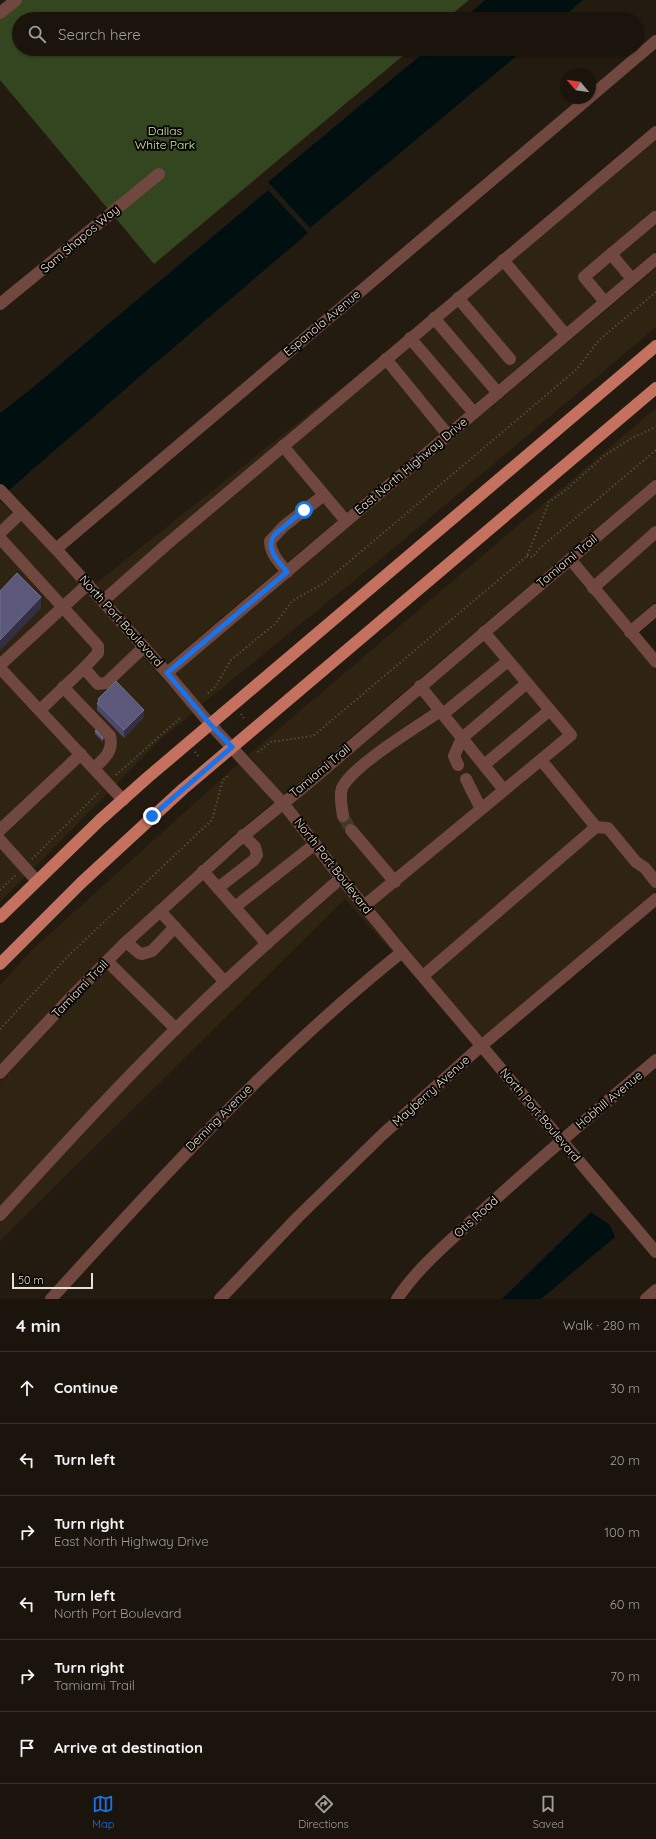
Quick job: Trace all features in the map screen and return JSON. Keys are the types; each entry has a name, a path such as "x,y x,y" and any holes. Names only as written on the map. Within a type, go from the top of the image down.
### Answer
{"main road":[{"path":"0,917 123,800 210,724 656,346"},
{"path":"0,964 33,929 126,840 232,747 656,388"}],"street":[{"path":"0,13 16,0"},
{"name":"Espanola Avenue","path":"644,51 656,41"},
{"name":"Espanola Avenue","path":"596,92 638,56"},
{"name":"Espanola Avenue","path":"56,549 582,104"},
{"path":"103,601 166,545 410,338 656,132"},
{"name":"Sam Shapos Way","path":"0,304 159,174"},
{"path":"605,302 584,277 656,217"},
{"path":"611,254 632,279"},
{"name":"East North Highway Drive","path":"167,673 656,259"},
{"path":"503,260 566,335"},
{"path":"458,298 510,359"},
{"path":"434,318 498,393"},
{"path":"410,338 474,413"},
{"path":"386,359 448,435"},
{"path":"283,446 346,521"},
{"name":"Tamiami Trail","path":"0,1073 126,942 243,835 283,803 656,486"},
{"name":"North Port Boulevard","path":"4,494 88,584 210,724 283,803 341,878 402,952 656,1252"},
{"path":"287,572 273,554 270,547 270,540 284,526 324,495"},
{"path":"0,533 21,513"},
{"path":"593,588 656,532"},
{"path":"0,538 98,646 98,653 40,710"},
{"path":"570,559 656,662"},
{"path":"0,665 88,584"},
{"path":"630,632 656,610"},
{"path":"364,906 395,882 571,735 484,632"},
{"path":"84,668 98,684 106,683 144,647"},
{"path":"343,816 340,797 342,789 348,779 375,756 442,712 508,661"},
{"path":"0,668 123,800"},
{"path":"458,765 454,756 462,738 527,683"},
{"path":"420,686 504,790"},
{"path":"64,688 110,736 111,744 109,753 94,768"},
{"path":"484,765 550,710"},
{"path":"0,830 81,754"},
{"path":"540,760 596,827 608,828 636,862 645,868 656,882"},
{"path":"466,779 481,809"},
{"path":"423,976 596,827"},
{"path":"351,830 395,882"},
{"path":"218,888 254,860 257,855 255,847 243,835"},
{"path":"0,840 37,881"},
{"path":"235,907 315,844"},
{"path":"203,871 267,944"},
{"path":"0,1215 98,1109 176,1029 225,982 341,878"},
{"name":"Mayberry Avenue","path":"220,1299 340,1175 481,1046 656,899"},
{"path":"160,911 225,982"},
{"path":"126,942 139,953 147,953 152,951 175,927"},
{"name":"Deming Avenue","path":"51,1299 180,1157 216,1120 319,1022 358,987 402,952"},
{"path":"107,961 176,1029"},
{"name":"Hobhill Avenue","path":"561,1140 656,1060"},
{"name":"Otis Road","path":"397,1299 419,1271 439,1251 561,1140"},
{"path":"646,1299 656,1290"}],"path":[{"path":"208,693 215,687 231,660 276,623 292,601 324,583 577,369 599,340 656,292"},
{"path":"258,752 271,742 313,736 527,556 549,502 604,456 630,439 656,427"},
{"path":"527,556 533,557 540,548 656,450"},
{"path":"241,714 245,720"},
{"path":"0,890 85,807 107,783 180,718"},
{"path":"195,752 200,758"},
{"path":"0,1030 70,954 212,820 223,780 228,776"}],"shaded area":[{"path":"485,0 583,0 569,12 471,12"},
{"path":"420,56 517,56 310,228 268,182"},
{"path":"656,138 656,251 167,664 95,584"},
{"path":"268,190 308,233 0,498 0,413 31,389"},
{"path":"656,268 656,327 388,553 201,705 175,674"},
{"path":"656,408 656,478 283,795 248,755"},
{"path":"656,494 656,601 631,623 578,560"},
{"path":"0,501 52,552 193,713 162,738 0,902"},
{"path":"569,567 656,671 656,891 482,1037 346,875 291,804"},
{"path":"239,763 274,802 231,837 119,941 64,995 0,1064 0,985 32,950"},
{"path":"282,811 340,886 394,951 392,952 345,899 0,1241 0,1082 74,1003 128,949 240,846"},
{"path":"591,1212 610,1225 615,1237 541,1299 502,1299"}],"green space":[{"name":"Dallas White Park","path":"11,0 469,0 454,12 12,12 12,56 403,56 154,264 0,80 0,9"}],"building":[{"path":"17,573 41,597 0,640 0,591"},
{"path":"116,681 144,710 124,730 97,703 99,701 98,699"},
{"path":"96,730 103,738 103,739 95,731"}],"tunnel":[{"path":"343,816 351,830"}],"route":[{"path":"152,816 232,747 210,724 167,673 287,572 273,554 270,547 270,540 284,526 304,510"}]}
